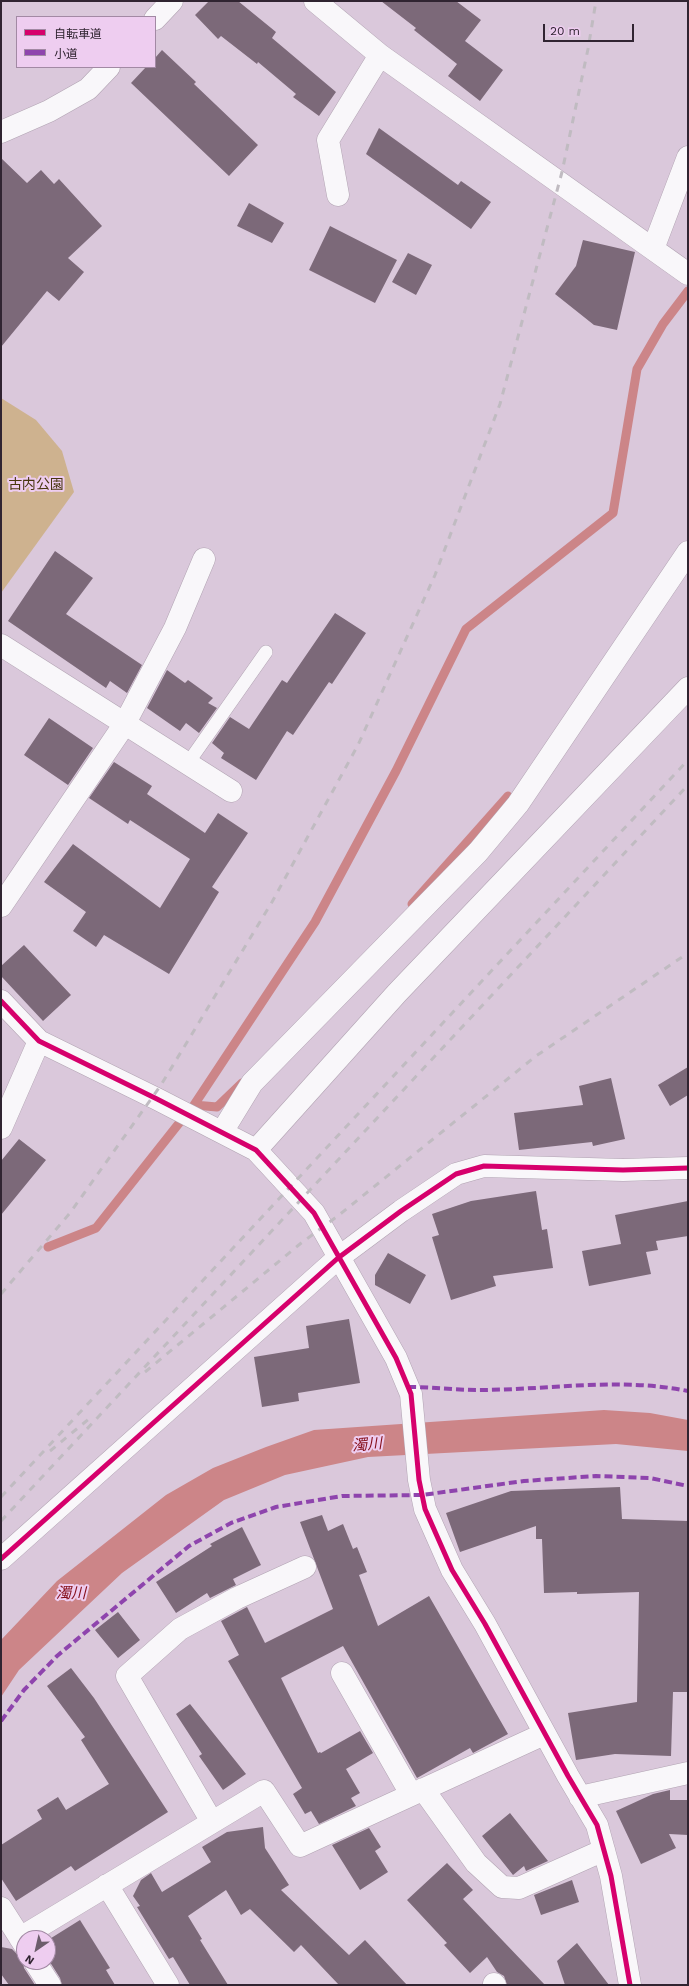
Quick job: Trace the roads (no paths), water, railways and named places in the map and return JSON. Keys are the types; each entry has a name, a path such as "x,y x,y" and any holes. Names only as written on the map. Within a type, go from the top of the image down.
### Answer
{"street":[{"path":"156,18 172,1"},
{"path":"315,1 380,55 688,274"},
{"path":"338,195 328,140 380,55"},
{"path":"1,132 49,111 88,89 108,68"},
{"path":"653,249 688,157"},
{"path":"222,1132 252,1083 478,852 518,804 688,552"},
{"path":"1,906 124,725 174,628 204,559"},
{"path":"1,645 124,725 188,763 231,792"},
{"path":"256,1150 396,993 688,688"},
{"path":"1,1002 39,1041 256,1150 314,1213 338,1258 396,1358 411,1394 419,1480 425,1509 452,1570 485,1624 544,1734 597,1825 611,1876 630,1985"},
{"path":"1,1128 39,1041"},
{"path":"1,1560 338,1258 456,1174 484,1166 623,1170 688,1168"},
{"path":"212,1822 127,1676 180,1629 238,1598 305,1567"},
{"path":"342,1673 417,1792 476,1863 502,1887 519,1888 604,1850"},
{"path":"39,1930 107,1885 264,1791 300,1846 544,1734"},
{"path":"580,1797 688,1773"},
{"path":"107,1885 168,1985"},
{"path":"1,1908 16,1932"},
{"path":"40,1970 50,1985"}],"lane":[{"path":"188,763 266,652"}],"water":[{"name":"濁川","path":"604,1410 650,1413 688,1420 688,1451 616,1444 368,1457 285,1475 224,1500 122,1573 19,1670 1,1697 1,1640 57,1581 166,1495 213,1468 314,1430"}],"waterway":[{"path":"242,1083 217,1107 194,1105 315,922 396,771 466,629 613,513 637,369 663,324 688,291"},
{"path":"412,904 508,796"},
{"path":"48,1247 96,1228 180,1122"}],"railway":[{"path":"1,1294 70,1213 161,1085 272,902 358,745 435,575 500,404 562,172 588,49 596,1"},
{"path":"1,1497 688,760"},
{"path":"1,1521 688,785"},
{"path":"145,1372 300,1244 339,1215 536,1056 688,953"},
{"path":"50,1451 90,1418"}],"park label":[{"name":"古内公園","path":"36,485"}]}
